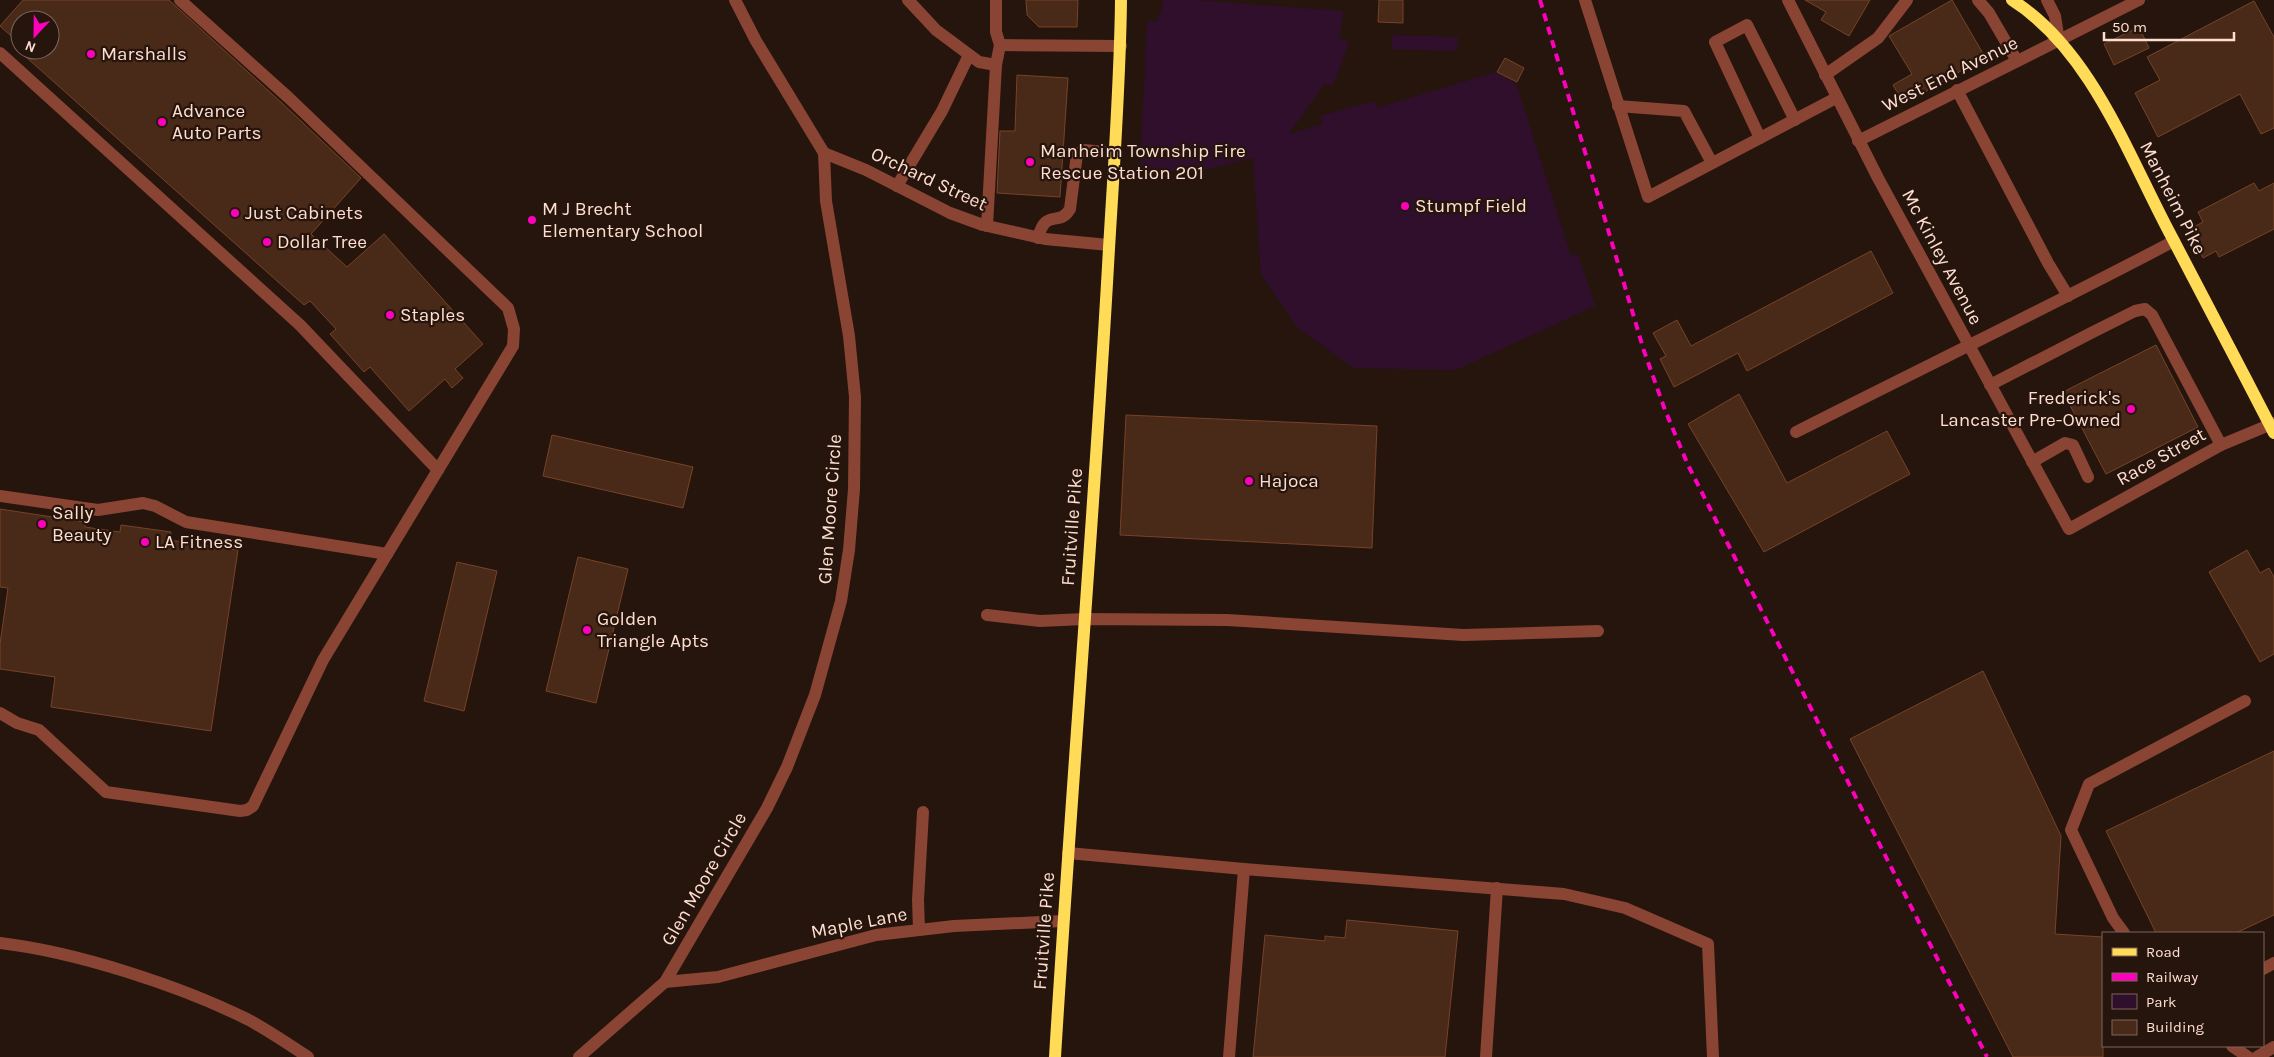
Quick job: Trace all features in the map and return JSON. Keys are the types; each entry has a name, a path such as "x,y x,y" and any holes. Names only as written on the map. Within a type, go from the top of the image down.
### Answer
{"main road":[{"name":"Fruitville Pike","path":"1055,1057 1101,395 1121,46 1121,0"},
{"name":"Manheim Pike","path":"2012,0 2040,20 2086,76 2273,427"}],"street":[{"path":"0,713 17,723 39,730 106,792 240,811 247,810 253,806 323,660 513,346 514,329 508,308 289,98 180,0"},
{"name":"Glen Moore Circle","path":"579,1057 665,982 695,928 747,844 787,767 816,694 841,601 849,550 854,488 854,397 850,336 826,201 824,153 756,41 735,0"},
{"path":"908,0 936,30 969,55 979,62 996,64"},
{"path":"987,226 996,64 1000,45 996,32 996,0"},
{"path":"1585,0 1648,197 1836,98"},
{"name":"Mc Kinley Avenue","path":"1788,0 1858,141 2069,529"},
{"path":"1825,75 1878,38 1906,0"},
{"path":"1978,0 1990,13 2018,61"},
{"path":"2047,0 2055,16 2059,41"},
{"name":"West End Avenue","path":"1858,141 2139,0"},
{"path":"1760,138 1715,42 1747,25 1795,120"},
{"path":"1000,45 1121,46"},
{"path":"0,53 300,325 438,470"},
{"path":"897,186 942,112 969,55"},
{"path":"1957,90 2048,263 2068,296"},
{"path":"1618,106 1684,111 1712,163"},
{"path":"1038,238 1041,225 1044,222 1064,216 1070,209 1077,154 1084,150 1115,153"},
{"name":"Orchard Street","path":"824,153 897,186 950,213 987,226 1038,238 1109,245"},
{"path":"1796,432 2174,241"},
{"path":"1990,384 2136,311 2145,309 2152,315 2221,445"},
{"name":"Race Street","path":"2069,529 2221,445 2273,427"},
{"path":"2032,462 2065,443 2073,445 2088,477"},
{"path":"0,496 98,510 143,503 155,506 186,522 387,554"},
{"path":"987,616 1040,621 1084,619 1227,620 1462,635 1598,631"},
{"path":"2123,932 2113,918 2070,830 2089,784 2245,701"},
{"path":"919,930 918,900 923,812"},
{"path":"1068,853 1564,894 1625,908 1708,944 1713,1057"},
{"path":"1229,1057 1244,869"},
{"path":"1486,1057 1497,888"},
{"name":"Maple Lane","path":"665,982 718,977 828,946 876,936 954,926 1064,921"},
{"path":"0,943 74,958 149,980 248,1020 308,1057"},
{"path":"2233,1047 2248,1057"},
{"path":"2256,1057 2274,1047"}],"green space":[{"name":"Stumpf Field","path":"1164,0 1194,0 1343,11 1340,38 1349,42 1333,86 1324,84 1289,134 1323,124 1320,116 1374,101 1377,108 1495,72 1516,83 1571,256 1578,254 1595,306 1456,370 1354,368 1298,328 1261,275 1253,158 1192,173 1140,169 1147,20 1157,22"},
{"path":"1392,35 1458,37 1457,51 1392,49"}],"building":[{"path":"23,0 169,0 361,178 311,234 347,267 384,234 483,344 455,369 463,378 452,388 445,379 409,411 370,367 364,372 330,334 336,329 310,301 304,305 29,60 60,60 60,10 14,10"},
{"path":"1026,0 1078,0 1077,27 1039,27 1027,15"},
{"path":"1379,0 1403,0 1403,23 1378,22"},
{"path":"1805,0 1870,0 1849,36 1821,20 1826,12"},
{"path":"1952,0 1985,57 1904,104 1893,85 1912,74 1889,36"},
{"path":"2254,1 2274,37 2274,128 2261,134 2240,94 2158,137 2135,93 2160,80 2147,57"},
{"path":"10,15 10,35 0,26"},
{"path":"2139,27 2149,48 2114,65 2104,44"},
{"path":"1505,58 1524,68 1517,82 1497,72"},
{"name":"Manheim Township Fire Rescue Station 201","path":"1017,75 1068,78 1060,197 997,193 1000,131 1015,131"},
{"path":"2254,183 2259,191 2274,183 2274,229 2219,257 2216,251 2203,258 2188,230 2203,222 2198,212"},
{"path":"1871,251 1893,293 1747,371 1738,353 1674,387 1660,359 1666,356 1653,333 1677,320 1691,346"},
{"name":"Frederick's Lancaster Pre-Owned","path":"2156,345 2198,427 2106,474 2063,392"},
{"path":"1739,394 1787,483 1887,431 1910,474 1764,552 1688,424"},
{"name":"Hajoca","path":"1126,415 1377,426 1372,548 1120,535"},
{"path":"552,435 693,467 683,508 543,476"},
{"path":"0,509 85,522 85,527 120,532 121,525 171,532 170,540 238,550 211,731 51,707 55,677 0,669 0,644 8,588 0,587"},
{"path":"2247,550 2260,573 2269,568 2274,577 2274,654 2260,662 2209,572"},
{"name":"Golden Triangle Apts","path":"578,557 628,569 596,703 546,691"},
{"path":"457,562 497,571 464,711 424,701"},
{"path":"1983,671 2061,836 2055,934 2102,937 2103,1057 2013,1057 1850,739"},
{"path":"2274,751 2274,915 2238,932 2156,932 2106,831"},
{"path":"1347,920 1458,931 1445,1057 1253,1057 1265,935 1325,941 1325,936 1345,938"}],"railway":[{"path":"1540,0 1644,351 1665,410 1688,465 1987,1057"}],"place":[{"name":"Marshalls","path":"91,54"},
{"name":"Advance Auto Parts","path":"162,122"},
{"name":"Manheim Township Fire Rescue Station 201","path":"1030,162"},
{"name":"Stumpf Field","path":"1405,206"},
{"name":"Just Cabinets","path":"235,213"},
{"name":"M J Brecht Elementary School","path":"532,220"},
{"name":"Dollar Tree","path":"267,242"},
{"name":"Staples","path":"390,315"},
{"name":"Frederick's Lancaster Pre-Owned","path":"2131,409"},
{"name":"Hajoca","path":"1249,481"},
{"name":"Sally Beauty","path":"42,524"},
{"name":"LA Fitness","path":"145,542"},
{"name":"Golden Triangle Apts","path":"587,630"}]}
